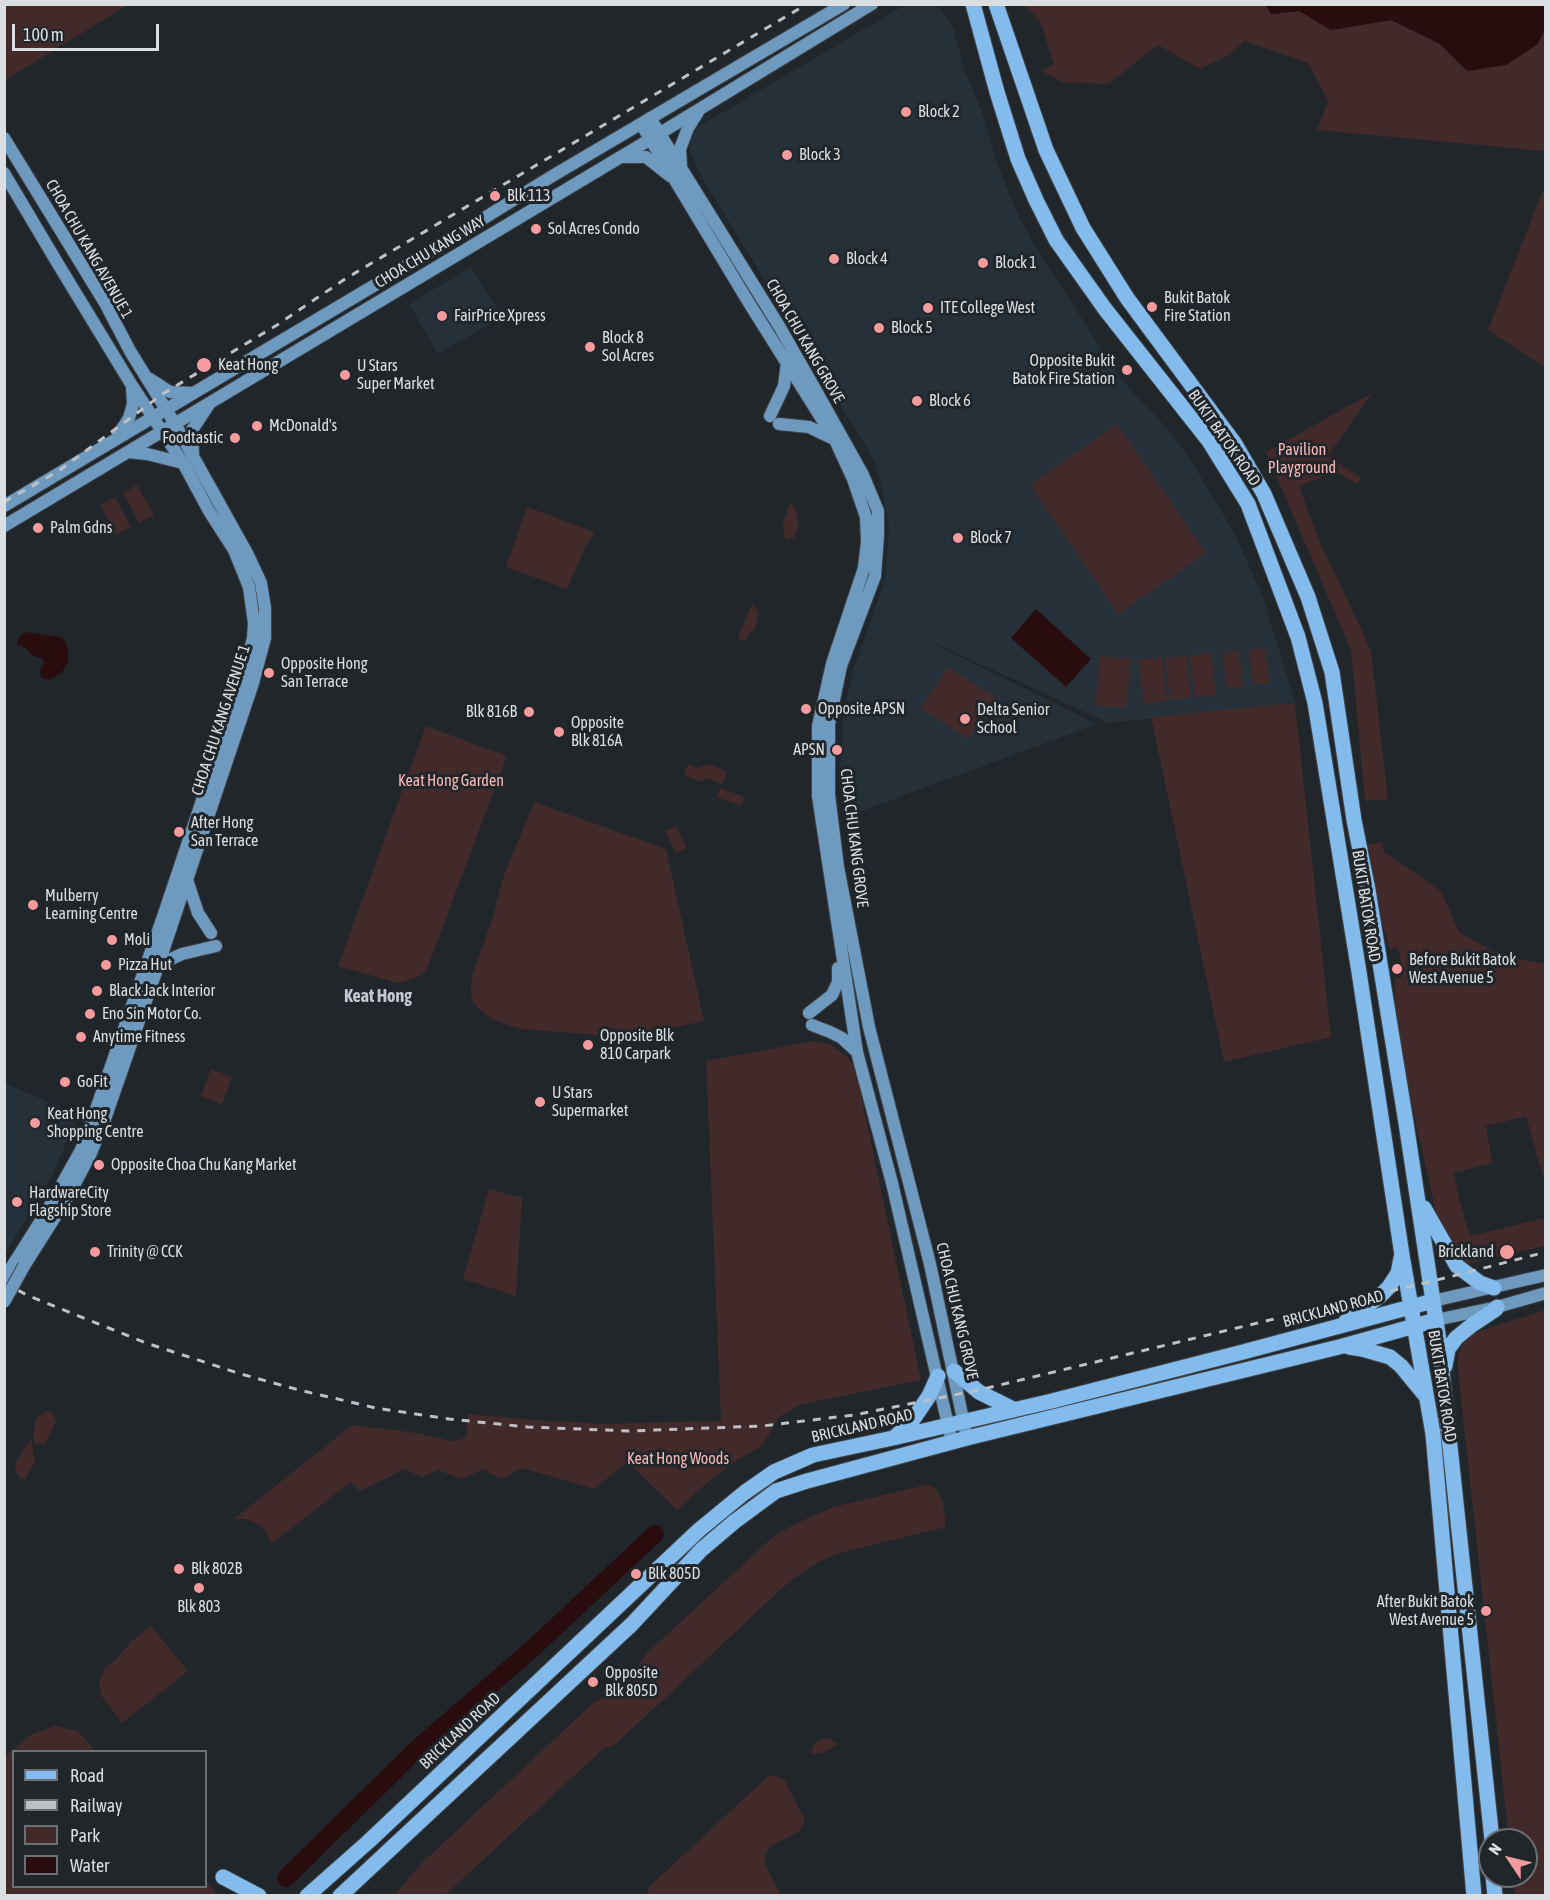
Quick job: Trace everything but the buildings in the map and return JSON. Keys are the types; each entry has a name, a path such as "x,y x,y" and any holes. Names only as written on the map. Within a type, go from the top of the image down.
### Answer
{"main road":[{"name":"BUKIT BATOK ROAD","path":"996,4 1046,150 1083,228 1127,298 1235,444 1264,494 1308,597 1329,662 1340,718 1354,820 1368,890 1436,1320 1491,1828"},
{"name":"BUKIT BATOK ROAD","path":"970,8 1018,159 1056,240 1105,309 1209,441 1248,504 1298,637 1315,703 1402,1255 1433,1434 1474,1896"},
{"path":"1178,366 1174,377 1180,405"},
{"path":"1418,1198 1457,1266 1480,1283 1494,1288"},
{"path":"1339,1327 1389,1287 1398,1273 1402,1255"},
{"name":"BRICKLAND ROAD","path":"307,1896 499,1720 699,1530 774,1472 813,1455 893,1438 1194,1365 1433,1301"},
{"path":"1441,1380 1448,1349 1456,1338 1497,1307"},
{"path":"340,1896 632,1624 701,1550 776,1491 960,1440 1343,1346 1436,1320"},
{"path":"1343,1346 1390,1358 1410,1376 1425,1396"},
{"path":"954,1371 979,1392 1013,1409"},
{"path":"893,1438 912,1421 929,1396 938,1376"},
{"path":"1459,1730 1470,1727 1478,1710"},
{"path":"1468,1824 1468,1767 1474,1756 1482,1754"},
{"path":"293,1896 335,1872"},
{"path":"223,1877 259,1896"}],"street":[{"name":"CHOA CHU KANG WAY","path":"4,506 844,4"},
{"name":"CHOA CHU KANG WAY","path":"4,526 656,136 872,4"},
{"path":"682,169 680,149 688,128 700,109"},
{"name":"CHOA CHU KANG GROVE","path":"646,121 682,169 773,317 863,475 870,508 866,517 867,542 864,568 832,664 818,726 818,796 857,1052 892,1183 938,1376 960,1440"},
{"name":"CHOA CHU KANG GROVE","path":"656,136 677,183 835,440 853,479 878,521 874,576 841,666 829,724 829,795 838,867 869,1027 930,1263 954,1371 956,1423"},
{"name":"CHOA CHU KANG AVENUE 1","path":"4,138 176,424 208,511 234,550 242,567 253,605 254,623 253,638 242,681 94,1115 81,1150 19,1264 4,1302"},
{"path":"621,157 646,157 677,183"},
{"name":"CHOA CHU KANG AVENUE 1","path":"4,173 131,384 162,432 188,460 253,564 261,583 265,608 264,638 253,682 157,969 91,1153 69,1195 19,1264 4,1279"},
{"path":"787,362 784,386 775,420 809,427 835,440"},
{"path":"145,375 170,392 193,393"},
{"path":"116,438 130,415 133,404 131,384"},
{"path":"128,452 188,460 192,430 212,401"},
{"path":"187,879 198,913 211,933"},
{"path":"840,940 838,982 828,999 811,1019 857,1052"},
{"path":"157,969 182,954 216,946"},
{"path":"1433,1301 1545,1275"},
{"path":"1436,1320 1497,1307 1545,1293"}],"shaded area":[{"name":"ITE College West","path":"905,5 934,5 940,8 948,19 954,30 964,69 981,109 997,163 1022,223 1117,373 1168,429 1190,459 1235,534 1264,600 1295,703 1109,723 906,630 1097,724 848,816 840,768 843,714 853,671 885,580 889,527 883,493 874,460 701,176 690,151 691,140 698,127"},
{"path":"471,267 502,317 438,354 409,304"},
{"path":"5,1083 78,1115 53,1174 5,1254"}],"green space":[{"path":"5,4 128,4 128,5 5,80"},
{"path":"1024,5 1266,5 1271,14 1299,11 1331,30 1391,20 1440,44 1467,71 1538,44 1545,29 1545,151 1317,130 1328,101 1308,63 1245,41 1229,55 1200,69 1158,45 1108,84 1063,82 1041,71 1054,64 1040,21"},
{"path":"1543,190 1546,193 1545,367 1488,330"},
{"name":"Pavilion Playground","path":"1372,393 1328,456 1361,478 1357,484 1336,472 1299,486 1320,543 1371,652 1388,799 1365,801 1351,650 1266,452"},
{"path":"1117,424 1206,553 1118,614 1030,485"},
{"path":"137,485 154,515 139,523 123,493"},
{"path":"115,497 131,527 116,535 100,505"},
{"path":"790,503 798,515 799,525 794,538 786,539 783,524"},
{"path":"527,507 595,532 586,546 567,589 506,567"},
{"path":"752,604 759,612 755,630 742,641 738,638"},
{"path":"1265,648 1269,683 1253,685 1249,650"},
{"path":"1239,651 1243,686 1227,688 1223,653"},
{"path":"1211,653 1216,695 1195,697 1190,656"},
{"path":"1100,656 1131,659 1126,708 1095,705"},
{"path":"1186,656 1191,697 1170,700 1165,658"},
{"path":"1162,657 1167,701 1144,704 1139,660"},
{"path":"948,667 996,698 968,739 921,708"},
{"path":"1295,703 1331,1037 1224,1062 1151,717"},
{"name":"Keat Hong Garden","path":"426,726 507,756 427,969 418,977 398,983 338,966"},
{"path":"688,764 699,768 707,764 727,771 722,784 705,778 703,782 684,775"},
{"path":"720,788 745,797 741,806 717,797"},
{"path":"534,802 666,849 704,1021 616,1040 590,1034 518,1028 491,1019 477,1007 472,1000 472,976 492,920 504,875"},
{"path":"676,826 687,848 676,853 665,831"},
{"path":"1382,842 1384,852 1441,891 1459,932 1502,956 1545,964 1545,1184 1526,1116 1486,1126 1492,1163 1454,1173 1470,1236 1545,1218 1545,1246 1467,1264 1436,1212 1402,1061 1394,1007 1395,979 1403,977 1400,956 1397,947 1390,949 1382,922 1368,844"},
{"name":"Keat Hong Woods","path":"814,1041 831,1045 846,1056 855,1067 921,1380 802,1404 779,1417 762,1446 737,1460 677,1510 628,1462 594,1489 523,1468 501,1479 483,1469 462,1479 438,1470 422,1477 405,1469 360,1491 351,1482 271,1544 267,1533 258,1524 246,1519 234,1519 352,1425 417,1433 455,1442 466,1437 468,1414 603,1424 721,1421 706,1061"},
{"path":"211,1069 232,1077 222,1104 201,1096"},
{"path":"489,1189 522,1198 516,1296 463,1279"},
{"path":"1545,1310 1545,1895 1515,1895 1514,1888 1538,1888 1538,1828 1508,1828 1458,1370 1458,1356 1463,1344 1472,1335"},
{"path":"47,1411 51,1412 56,1421 46,1443 35,1445 33,1433 37,1417"},
{"path":"31,1439 35,1461 25,1480 21,1479 15,1468 17,1460"},
{"path":"926,1485 933,1487 939,1493 943,1503 946,1527 847,1551 822,1560 791,1580 616,1744 603,1749 445,1895 394,1895 422,1863 592,1704 611,1692 633,1672 647,1653 774,1536 833,1507"},
{"path":"151,1626 188,1671 122,1723 101,1695 99,1682 105,1668"},
{"path":"55,1726 78,1731 94,1750 12,1750 32,1734"},
{"path":"828,1738 837,1744 825,1752 812,1754 815,1743"},
{"path":"12,1750 12,1888 207,1888 207,1882 218,1895 5,1895 5,1756"},
{"path":"770,1776 777,1776 785,1781 805,1820 800,1831 771,1846 766,1852 765,1865 781,1895 647,1895 650,1886"}],"water":[{"path":"1266,5 1545,5 1545,29 1538,44 1506,65 1467,71 1440,44 1391,20 1331,30 1299,11 1271,14"},
{"path":"1036,609 1091,659 1066,687 1011,638"},
{"path":"25,632 62,637 68,652 68,661 63,671 50,680 41,678 40,670 44,664 43,659 33,656 25,647 17,645 18,638"}],"waterway":[{"path":"286,1878 419,1747 532,1649 655,1534"}],"railway":[{"path":"4,502 60,470 164,393 277,325 345,279 807,4"},
{"path":"4,1283 29,1296 146,1343 299,1390 376,1408 449,1419 528,1427 630,1431 762,1426 854,1415 979,1390 1546,1252"}],"place":[{"name":"Block 2","path":"906,112"},
{"name":"Block 3","path":"787,155"},
{"name":"Blk 113","path":"495,196"},
{"name":"Sol Acres Condo","path":"536,229"},
{"name":"Block 4","path":"834,259"},
{"name":"Block 1","path":"983,263"},
{"name":"Bukit Batok Fire Station","path":"1152,307"},
{"name":"ITE College West","path":"928,308"},
{"name":"FairPrice Xpress","path":"442,316"},
{"name":"Block 5","path":"879,328"},
{"name":"Block 8 Sol Acres","path":"590,347"},
{"name":"Keat Hong","path":"204,365"},
{"name":"Opposite Bukit Batok Fire Station","path":"1127,370"},
{"name":"U Stars Super Market","path":"345,375"},
{"name":"Block 6","path":"917,401"},
{"name":"McDonald's","path":"257,426"},
{"name":"Foodtastic","path":"235,438"},
{"name":"Palm Gdns","path":"38,528"},
{"name":"Block 7","path":"958,538"},
{"name":"Opposite Hong San Terrace","path":"269,673"},
{"name":"Opposite APSN","path":"806,709"},
{"name":"Blk 816B","path":"529,712"},
{"name":"Delta Senior School","path":"965,719"},
{"name":"Opposite Blk 816A","path":"559,732"},
{"name":"APSN","path":"837,750"},
{"name":"After Hong San Terrace","path":"179,832"},
{"name":"Mulberry Learning Centre","path":"33,905"},
{"name":"Moli","path":"112,940"},
{"name":"Pizza Hut","path":"106,965"},
{"name":"Before Bukit Batok West Avenue 5","path":"1397,969"},
{"name":"Black Jack Interior","path":"97,991"},
{"name":"Eno Sin Motor Co.","path":"90,1014"},
{"name":"Anytime Fitness","path":"81,1037"},
{"name":"Opposite Blk 810 Carpark","path":"588,1045"},
{"name":"GoFit","path":"65,1082"},
{"name":"U Stars Supermarket","path":"540,1102"},
{"name":"Keat Hong Shopping Centre","path":"35,1123"},
{"name":"Opposite Choa Chu Kang Market","path":"99,1165"},
{"name":"HardwareCity Flagship Store","path":"17,1202"},
{"name":"Trinity @ CCK","path":"95,1252"},
{"name":"Brickland","path":"1507,1252"},
{"name":"Blk 802B","path":"179,1569"},
{"name":"Blk 805D","path":"636,1574"},
{"name":"Blk 803","path":"199,1588"},
{"name":"After Bukit Batok West Avenue 5","path":"1486,1611"},
{"name":"Opposite Blk 805D","path":"593,1682"}],"district":[{"name":"Keat Hong","path":"378,996"}]}
